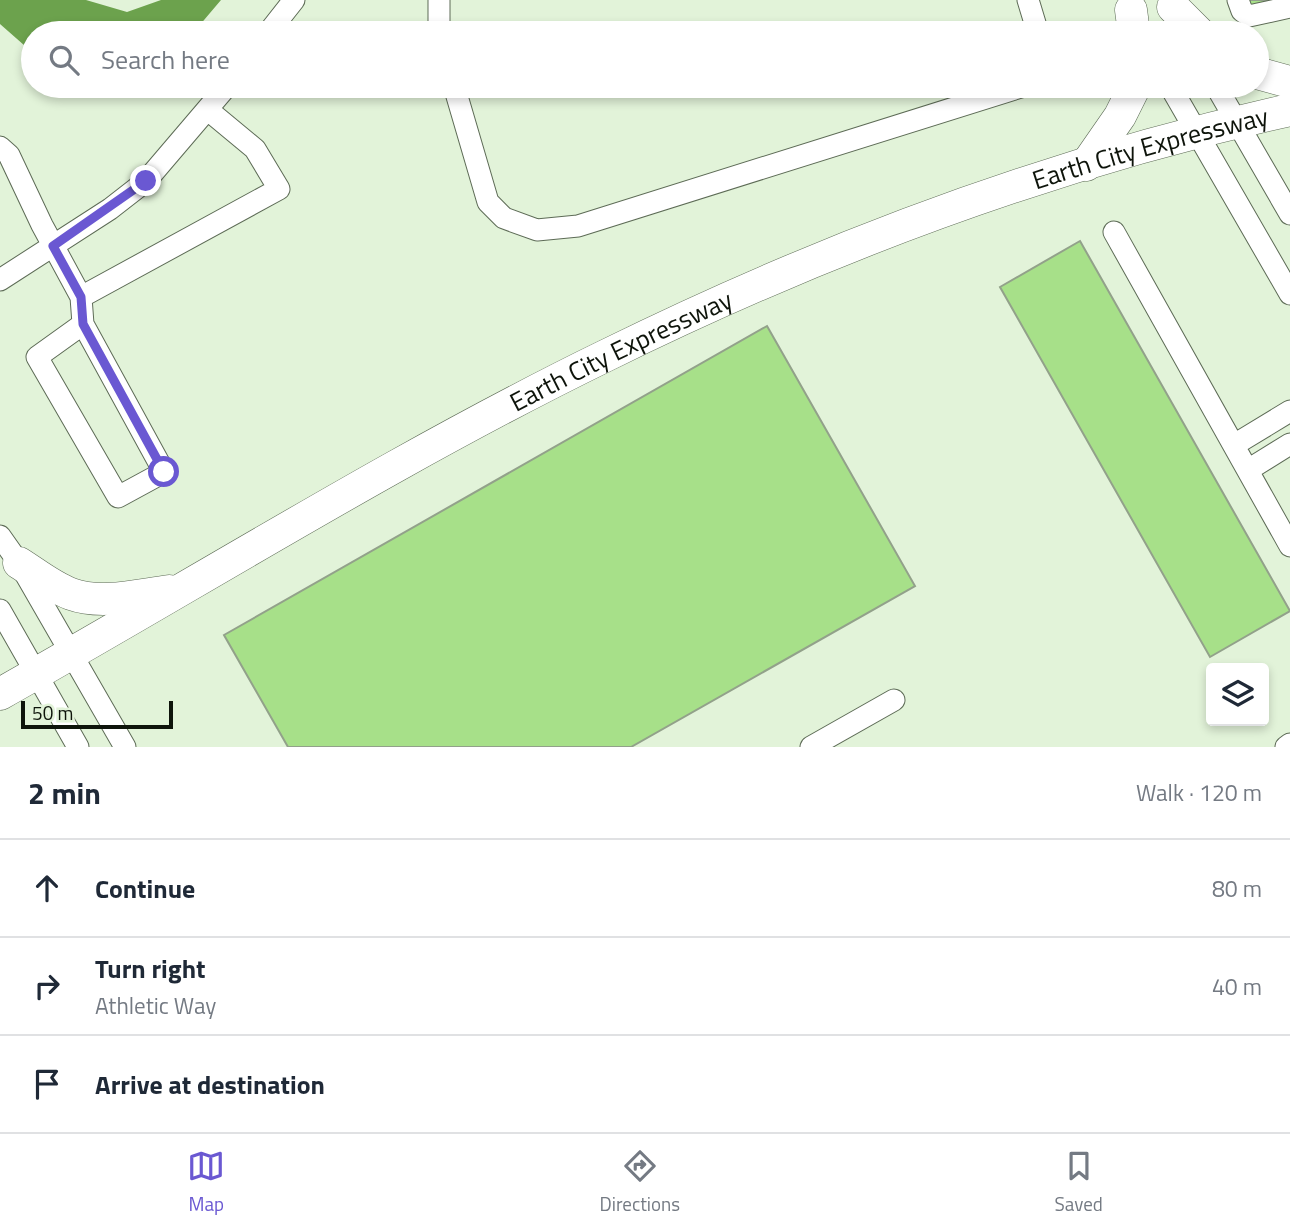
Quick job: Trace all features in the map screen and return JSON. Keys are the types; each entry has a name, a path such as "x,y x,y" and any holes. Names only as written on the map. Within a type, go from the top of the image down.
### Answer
{"highway":[{"path":"1269,76 1290,82"},
{"path":"1086,165 1120,116 1129,98"},
{"name":"Earth City Expressway","path":"0,694 470,426 669,324 876,237 1086,165 1237,122 1290,110"},
{"path":"9,549 70,594 110,599 184,589"}],"street":[{"path":"277,21 293,0"},
{"path":"439,0 439,21"},
{"path":"1028,0 1034,21"},
{"path":"1238,0 1242,10 1249,16 1290,7"},
{"path":"0,280 146,181 218,98"},
{"path":"458,98 488,202 504,218 537,230 578,226 986,98"},
{"path":"1177,98 1290,294"},
{"path":"1223,98 1290,215"},
{"path":"81,297 279,189 255,149 208,110"},
{"path":"0,147 9,155 81,297 83,324 164,472 118,497 37,357 83,324"},
{"path":"1114,232 1290,546"},
{"path":"1234,445 1290,411"},
{"path":"1248,470 1290,444"},
{"path":"0,526 9,549 125,747"},
{"path":"0,610 78,747"},
{"path":"811,747 894,700"}],"shaded area":[{"path":"0,0 86,0 127,12 161,0 221,0 203,21 21,21 21,42 0,24"}],"building":[{"path":"1246,0 1290,0 1247,9"},
{"path":"1080,241 1290,611 1210,657 1000,287"},
{"path":"767,326 915,586 631,747 288,747 224,635"}],"route":[{"path":"146,181 110,209 53,246 81,297 83,324 164,472"}]}
